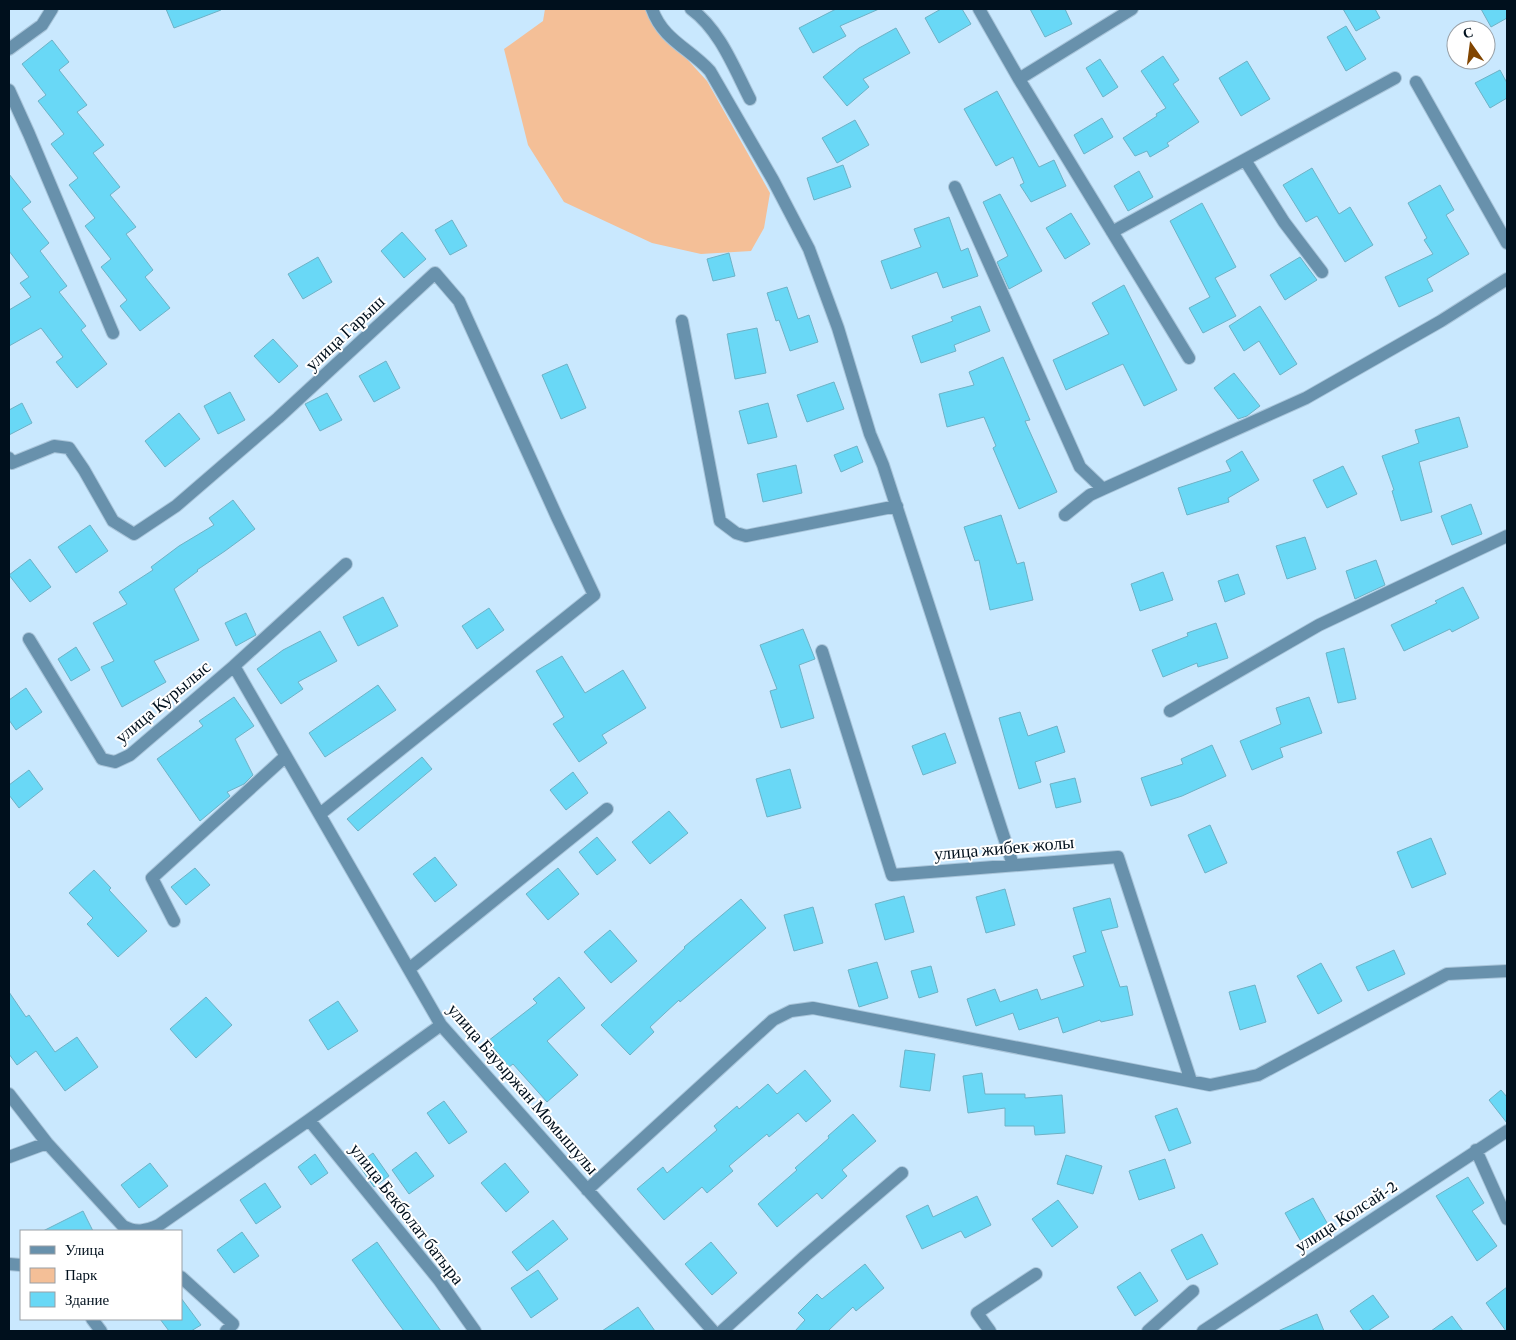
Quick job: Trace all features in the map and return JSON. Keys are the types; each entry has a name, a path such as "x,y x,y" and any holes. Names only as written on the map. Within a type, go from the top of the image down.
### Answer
{"street":[{"path":"9,50 42,25 52,9"},
{"path":"652,9 664,31 680,46 698,58 710,71 773,180 809,248 838,328 870,434 884,465 1013,865"},
{"path":"691,9 698,14 719,39 750,99"},
{"path":"979,9 1189,358"},
{"path":"1020,79 1132,9"},
{"path":"1112,232 1396,78"},
{"path":"1416,82 1507,243"},
{"path":"9,90 113,333"},
{"path":"1245,160 1284,222 1322,272"},
{"path":"955,188 1080,467 1103,489"},
{"name":"улица Гарыш","path":"9,458 12,463 54,446 69,448 113,521 134,534 176,506 278,418 435,273 459,301 594,595 320,814"},
{"path":"1065,515 1090,495 1306,398 1441,321 1507,279"},
{"path":"682,321 720,521 736,533 746,536 897,506"},
{"path":"1170,711 1319,625 1507,536"},
{"name":"улица Курылыс","path":"29,639 102,760 115,762 130,755 234,666 346,564"},
{"name":"улица жибек жолы","path":"822,651 892,875 1118,857 1191,1081"},
{"name":"улица Бауыржан Момышулы","path":"234,666 441,1025 713,1331"},
{"path":"174,921 152,878 286,756"},
{"path":"409,969 607,809"},
{"path":"587,1190 773,1020 791,1011 813,1008 1210,1085 1258,1074 1447,974 1507,972"},
{"path":"145,1230 159,1225 441,1025"},
{"path":"9,1094 47,1143 123,1226 129,1230"},
{"name":"улица Бекболат батыра","path":"309,1120 439,1280 474,1331"},
{"name":"улица Колсай-2","path":"1203,1331 1507,1131"},
{"path":"9,1157 47,1143"},
{"path":"1476,1150 1507,1218"},
{"path":"722,1331 805,1256 902,1173"},
{"path":"990,1331 978,1313 1036,1274"},
{"path":"182,1278 233,1324 226,1331"},
{"path":"1148,1331 1193,1292"},
{"path":"93,1320 101,1331"}],"green space":[{"path":"545,9 646,9 663,37 707,81 770,193 764,228 751,251 701,254 652,243 564,202 528,145 504,49 543,21"}],"building":[{"path":"166,9 221,9 221,10 174,28"},
{"path":"836,9 879,9 840,26 846,36 813,53 799,28"},
{"path":"941,9 962,9 971,24 939,43 925,18"},
{"path":"1030,9 1065,9 1072,24 1045,37"},
{"path":"1343,9 1375,9 1380,18 1356,31"},
{"path":"1481,9 1507,9 1507,18 1496,24 1496,20 1487,20"},
{"path":"1346,26 1366,59 1346,71 1327,37"},
{"path":"896,28 910,53 863,79 869,87 847,106 823,77 859,48"},
{"path":"52,40 69,62 59,70 87,105 77,112 104,145 93,153 120,187 110,195 136,227 126,234 153,270 145,277 170,308 140,331 120,306 127,300 101,267 111,259 85,226 95,218 69,185 78,178 51,144 64,134 38,101 46,95 22,64"},
{"path":"1163,56 1179,80 1173,84 1199,122 1167,143 1169,146 1150,157 1147,151 1135,156 1123,138 1166,108 1141,71"},
{"path":"1100,59 1118,87 1103,97 1086,68"},
{"path":"1247,61 1270,99 1241,116 1219,78"},
{"path":"1500,70 1507,83 1507,98 1490,108 1475,83"},
{"path":"997,91 1039,167 1054,160 1066,186 1031,202 1020,185 1024,183 1013,157 996,166 964,109"},
{"path":"1102,118 1113,137 1084,154 1074,135"},
{"path":"855,120 869,145 837,163 822,138"},
{"path":"843,165 851,187 814,200 807,178"},
{"path":"1312,168 1339,214 1350,207 1373,245 1345,262 1317,216 1306,222 1283,185"},
{"path":"1139,171 1153,197 1128,211 1114,186"},
{"path":"9,174 31,202 22,209 49,243 40,251 67,286 59,292 86,326 81,330 107,364 77,388 56,362 63,357 41,328 9,346 9,310 31,297 20,283 29,277 9,251"},
{"path":"1440,185 1454,210 1446,215 1469,254 1427,279 1433,291 1399,307 1385,277 1433,254 1424,240 1427,238 1408,203"},
{"path":"1000,194 1042,271 1009,289 997,262 1008,256 983,202"},
{"path":"1202,203 1236,267 1215,278 1236,316 1203,333 1189,308 1210,297 1170,221"},
{"path":"1071,213 1090,244 1065,259 1046,228"},
{"path":"949,217 961,251 968,248 978,276 943,288 937,272 891,289 881,261 921,247 914,229"},
{"path":"452,220 467,246 450,255 435,230"},
{"path":"402,232 426,259 404,278 381,251"},
{"path":"729,253 735,276 713,281 707,259"},
{"path":"318,257 332,282 303,299 288,274"},
{"path":"1300,257 1317,280 1285,300 1270,275"},
{"path":"1124,285 1177,390 1144,406 1123,364 1066,390 1053,360 1109,334 1092,303"},
{"path":"787,287 798,319 809,315 818,342 790,351 779,320 776,321 767,293"},
{"path":"980,306 990,331 954,345 956,351 921,363 912,336 953,321 951,317"},
{"path":"1260,306 1297,364 1280,375 1259,341 1244,351 1229,326"},
{"path":"757,328 766,373 735,379 727,334"},
{"path":"273,339 298,366 279,383 254,356"},
{"path":"1003,357 1030,420 1025,421 1057,492 1019,509 993,448 996,446 984,417 947,427 939,394 974,385 969,372"},
{"path":"386,361 400,388 374,402 359,376"},
{"path":"567,364 586,408 561,419 542,375"},
{"path":"1234,373 1260,406 1247,416 1238,419 1214,388"},
{"path":"834,382 844,409 807,422 797,395"},
{"path":"230,392 245,420 218,434 204,406"},
{"path":"327,393 342,420 320,431 305,404"},
{"path":"22,403 32,423 9,435 9,410"},
{"path":"768,403 777,437 748,444 739,411"},
{"path":"179,413 200,439 165,467 145,441"},
{"path":"1459,417 1468,447 1419,462 1432,512 1401,521 1392,491 1394,490 1382,456 1419,443 1415,430"},
{"path":"857,446 863,462 841,472 834,455"},
{"path":"1242,451 1259,480 1228,498 1229,502 1187,515 1178,488 1231,471 1226,461"},
{"path":"796,465 802,493 763,502 757,474"},
{"path":"1343,466 1357,494 1327,508 1313,480"},
{"path":"233,500 255,529 197,570 174,589 199,640 154,661 166,682 122,707 101,667 114,661 93,623 127,604 119,592 153,570 151,567 179,546 214,525 209,518"},
{"path":"1471,504 1482,534 1452,545 1441,516"},
{"path":"1001,515 1017,564 1024,562 1033,600 990,610 979,560 975,561 964,527"},
{"path":"90,525 108,551 76,573 58,547"},
{"path":"1305,537 1316,569 1287,579 1276,546"},
{"path":"30,559 51,587 30,602 9,575"},
{"path":"1376,560 1385,585 1355,599 1346,571"},
{"path":"1163,572 1173,600 1140,611 1131,584"},
{"path":"1238,574 1245,594 1225,602 1218,581"},
{"path":"1463,587 1479,618 1452,632 1450,629 1404,651 1391,625 1437,603 1435,601"},
{"path":"383,597 398,626 358,646 343,617"},
{"path":"489,608 504,630 477,649 462,626"},
{"path":"246,613 256,635 236,646 225,623"},
{"path":"1216,623 1228,658 1198,667 1197,663 1163,677 1152,650 1188,636 1187,633"},
{"path":"803,629 815,659 799,665 814,718 781,728 770,691 777,689 760,645"},
{"path":"320,631 337,661 298,682 303,689 281,704 257,669 283,650"},
{"path":"76,647 90,670 71,681 58,659"},
{"path":"1344,648 1356,699 1338,703 1326,653"},
{"path":"562,656 585,693 623,670 646,708 602,735 607,743 579,762 553,724 564,717 536,671"},
{"path":"378,685 396,710 325,757 309,733"},
{"path":"26,688 42,712 16,730 9,720 9,700"},
{"path":"234,697 254,726 235,739 253,775 244,784 227,792 230,796 200,821 157,759 203,726 199,721"},
{"path":"1309,697 1322,733 1280,748 1283,757 1252,770 1240,741 1281,724 1276,708"},
{"path":"1020,712 1028,736 1057,726 1065,752 1035,762 1041,782 1019,789 999,718"},
{"path":"945,733 956,763 923,775 912,746"},
{"path":"1212,745 1226,776 1182,796 1151,806 1141,778 1183,764 1181,759"},
{"path":"422,757 432,769 358,831 347,819"},
{"path":"790,769 801,808 767,817 756,779"},
{"path":"29,770 43,789 19,808 9,795 9,785"},
{"path":"573,772 588,793 566,810 550,790"},
{"path":"1075,778 1081,802 1056,808 1050,784"},
{"path":"669,811 688,833 650,864 632,842"},
{"path":"1210,825 1227,863 1205,873 1188,835"},
{"path":"597,837 616,860 597,875 579,852"},
{"path":"1431,838 1446,874 1412,888 1397,852"},
{"path":"435,857 457,885 435,902 413,874"},
{"path":"195,868 210,885 186,905 171,887"},
{"path":"558,868 579,894 548,920 526,894"},
{"path":"94,870 111,888 109,890 147,931 118,957 87,924 93,918 69,893"},
{"path":"1005,889 1015,925 986,933 976,897"},
{"path":"904,896 914,932 885,940 875,904"},
{"path":"1110,898 1118,927 1101,931 1120,987 1127,986 1133,1015 1101,1022 1100,1020 1063,1033 1058,1017 1019,1030 1013,1013 976,1026 967,999 995,989 1000,1002 1037,989 1041,1000 1084,986 1073,956 1086,952 1073,908"},
{"path":"741,899 766,928 680,1002 679,1000 650,1027 654,1032 630,1055 601,1025 684,947"},
{"path":"813,907 823,943 794,951 784,915"},
{"path":"610,930 637,961 611,983 584,952"},
{"path":"1394,950 1405,974 1368,991 1356,967"},
{"path":"877,962 888,998 859,1007 848,970"},
{"path":"1321,963 1342,1001 1318,1014 1297,976"},
{"path":"931,966 938,992 919,998 911,971"},
{"path":"559,977 585,1008 547,1041 578,1075 547,1102 513,1064 509,1067 488,1041 537,1003 533,999"},
{"path":"1255,985 1266,1022 1240,1030 1229,992"},
{"path":"9,992 26,1017 29,1015 55,1052 77,1037 98,1067 65,1091 36,1051 17,1065 9,1054"},
{"path":"206,997 232,1025 196,1058 170,1029"},
{"path":"338,1001 358,1031 328,1050 309,1020"},
{"path":"905,1050 935,1054 930,1091 900,1087"},
{"path":"805,1070 831,1101 806,1122 798,1113 769,1137 767,1134 729,1166 733,1171 707,1193 702,1187 664,1220 637,1189 663,1167 667,1173 717,1130 714,1126 737,1106 739,1109 768,1084 777,1094"},
{"path":"982,1073 985,1094 1025,1094 1025,1098 1062,1095 1065,1133 1035,1135 1034,1126 1005,1126 1005,1108 968,1113 963,1076"},
{"path":"1501,1090 1507,1097 1507,1123 1489,1100"},
{"path":"444,1101 467,1132 449,1144 427,1113"},
{"path":"1177,1108 1191,1143 1169,1151 1155,1116"},
{"path":"853,1114 876,1141 842,1170 847,1176 822,1199 817,1193 777,1227 758,1204 797,1170 795,1168"},
{"path":"416,1152 434,1176 409,1194 392,1170"},
{"path":"373,1153 389,1176 374,1187 358,1164"},
{"path":"315,1154 328,1173 311,1185 298,1167"},
{"path":"1066,1155 1102,1166 1093,1194 1057,1184"},
{"path":"1165,1159 1175,1188 1139,1200 1129,1171"},
{"path":"150,1163 168,1186 139,1208 121,1185"},
{"path":"505,1163 529,1192 506,1212 481,1183"},
{"path":"1468,1177 1484,1203 1472,1211 1497,1246 1477,1261 1436,1196"},
{"path":"265,1183 281,1207 256,1224 240,1200"},
{"path":"977,1196 991,1225 965,1238 961,1231 922,1249 906,1216 928,1205 933,1217"},
{"path":"1313,1198 1331,1230 1303,1245 1285,1213"},
{"path":"1058,1200 1078,1227 1052,1247 1032,1219"},
{"path":"83,1211 92,1230 45,1230"},
{"path":"553,1220 568,1239 527,1271 512,1252"},
{"path":"242,1232 259,1256 234,1273 217,1250"},
{"path":"1202,1234 1218,1264 1187,1280 1171,1250"},
{"path":"377,1242 441,1331 404,1331 352,1260"},
{"path":"711,1242 737,1273 712,1295 685,1264"},
{"path":"865,1264 884,1288 856,1311 853,1307 828,1331 795,1331 805,1320 798,1313 817,1294 822,1299"},
{"path":"538,1270 558,1299 531,1318 511,1288"},
{"path":"1140,1272 1158,1301 1135,1316 1117,1287"},
{"path":"1507,1287 1507,1331 1506,1331 1486,1303"},
{"path":"1373,1295 1389,1317 1368,1331 1364,1331 1350,1311"},
{"path":"182,1299 201,1325 191,1331 169,1331 161,1320 182,1320"},
{"path":"638,1307 655,1331 602,1331"},
{"path":"1317,1314 1324,1331 1278,1331"},
{"path":"1452,1316 1463,1331 1431,1331"}]}
